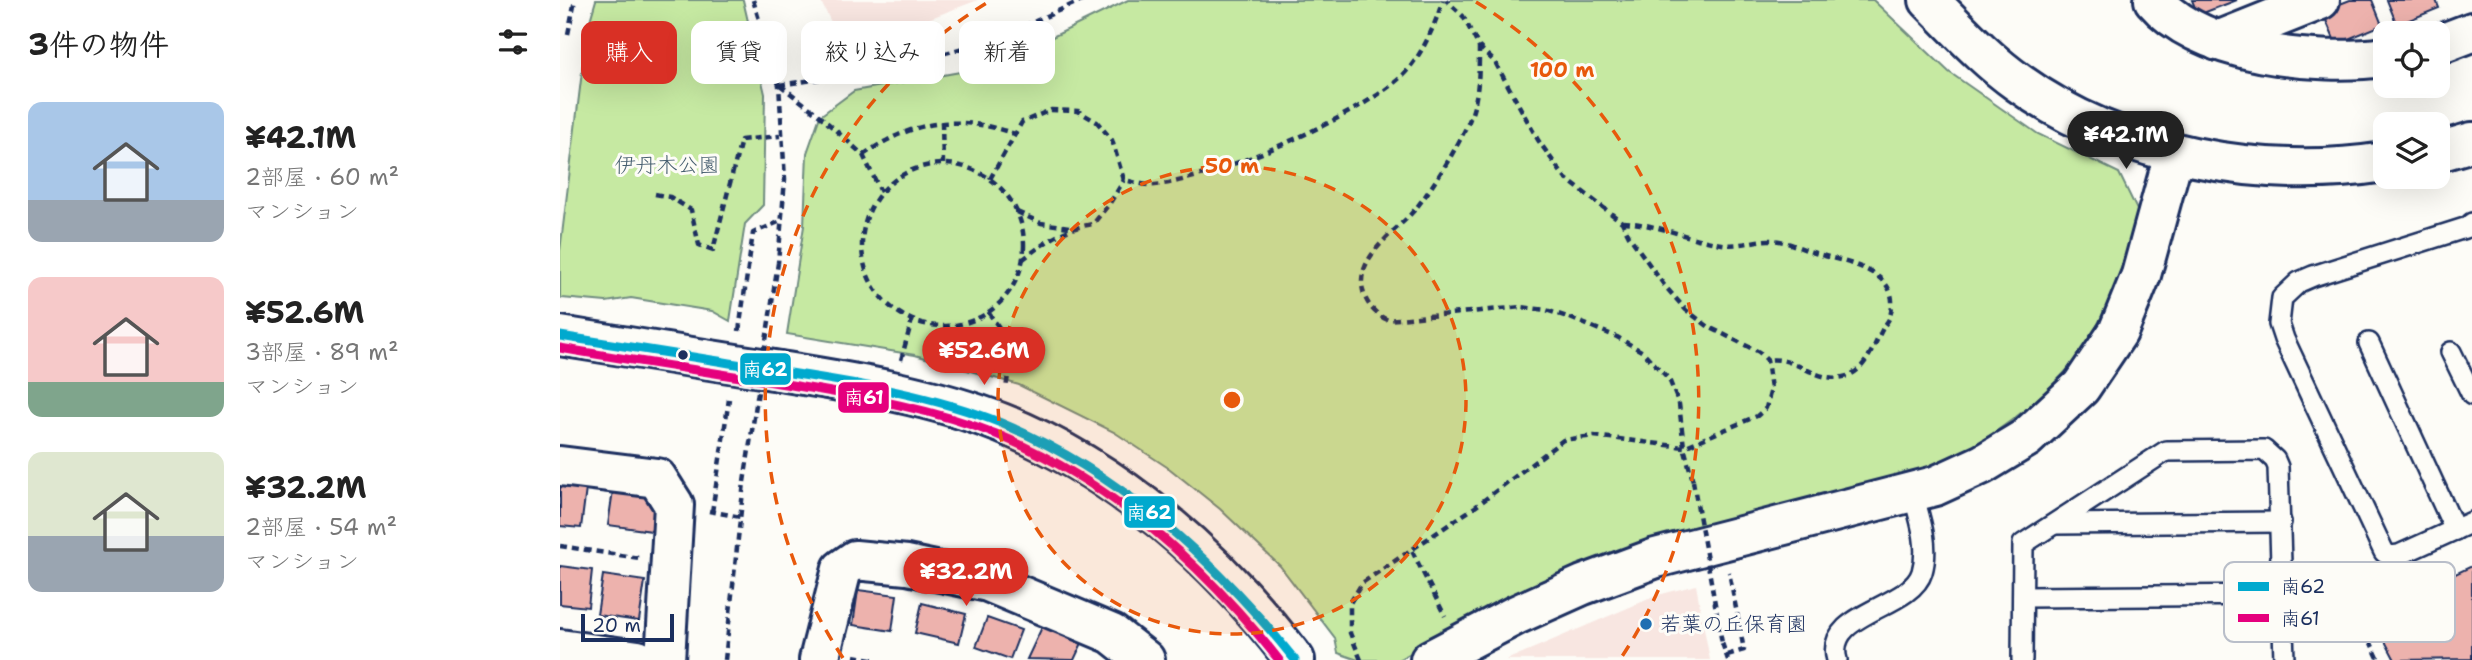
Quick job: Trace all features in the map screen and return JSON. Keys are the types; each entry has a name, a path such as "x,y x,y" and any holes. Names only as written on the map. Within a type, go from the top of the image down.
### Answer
{"street":[{"path":"2154,0 2164,11 2188,28 2218,41 2285,57 2326,61 2373,58"},
{"path":"2218,41 2320,0"},
{"path":"1932,1 1992,63 2031,91 2053,105 2132,141 2174,154 2268,167 2301,169 2373,163"},
{"path":"2450,40 2472,32"},
{"path":"2450,149 2472,143"},
{"path":"1444,652 1583,584 1656,558 1935,485 1983,464 2026,438 2081,387 2119,332 2141,275 2174,154"},
{"path":"560,336 864,385 1000,423 1056,449 1101,476 1164,522 1211,564 1255,610 1294,660"},
{"path":"560,466 657,478 674,505 665,660"},
{"path":"819,660 842,569 855,560 907,565 988,582 1112,634 1145,660"},
{"path":"560,649 638,660"}],"lane":[{"path":"2369,343 2464,526 2399,555 2390,556 2384,552 2284,339 2279,324 2282,298 2291,289 2313,276 2469,227 2472,223"},
{"path":"2451,352 2472,395"},
{"path":"2022,660 2023,544 2166,451 2264,450 2275,460 2278,467 2281,522 2287,562"},
{"path":"1837,660 1835,653 1840,636 1853,621 1902,595 1917,582 1923,571 1924,532 1912,491"},
{"path":"2054,524 2281,522"},
{"path":"2023,597 2224,594"},
{"path":"2284,660 2286,642"}],"path":[{"path":"568,34 575,0"},
{"path":"725,660 744,482 778,263 785,179 780,136 779,85 753,0"},
{"path":"779,85 848,75 964,48 1044,18 1082,0"},
{"path":"1124,180 1154,186 1192,177 1235,163 1353,111 1402,76 1420,54 1445,0 1463,16 1479,47 1495,62 1538,140 1565,178 1622,222 1664,285 1686,310 1709,327 1759,352 1767,360 1771,389 1766,408 1757,416 1684,447 1594,436 1563,440 1475,507 1412,551 1379,570 1362,583 1350,603 1350,633 1361,660"},
{"path":"1479,47 1477,92 1473,112 1457,145 1419,205 1384,240 1364,268 1364,297 1371,310 1388,320 1521,307 1546,310 1595,326 1643,352 1669,379 1679,404 1684,447 1727,657 1744,650 1724,540"},
{"path":"779,85 820,116 863,155 881,192"},
{"path":"990,179 1021,122 1051,110 1078,111 1097,122 1112,140 1124,180 1110,203 1093,224 1072,228 1049,239 1022,261"},
{"path":"863,155 887,139 919,126 942,122 962,121 991,125 1015,134"},
{"path":"942,122 943,164"},
{"path":"655,194 670,197 691,210 699,245 713,250 740,140 780,136"},
{"path":"943,164 960,166 990,179 1005,194 1016,212 1024,244 1015,281 1004,298 988,312 964,323 938,326 912,320 890,307 873,288 863,264 862,238 867,213 881,192 899,177 920,167 943,164"},
{"path":"1016,212 1041,223 1072,228"},
{"path":"739,332 753,233 781,221"},
{"path":"1622,222 1641,223 1681,236 1724,244 1746,245 1768,240 1785,242 1872,271 1885,281 1889,290 1890,316 1874,348 1853,374 1840,378 1821,376 1787,360 1767,360"},
{"path":"988,312 1007,338 1011,356 1005,390"},
{"path":"901,361 912,320"},
{"path":"712,512 730,397"},
{"path":"560,547 671,562"},
{"path":"1412,551 1444,652"},
{"path":"2371,642 2379,660"}],"shaded area":[{"path":"820,0 978,0 923,21 830,21"},
{"name":"若葉の丘保育園","path":"1696,585 1710,660 1506,660 1658,595"}],"green space":[{"name":"伊丹木公園","path":"596,0 743,0 748,21 691,21 691,84 763,84 765,94 763,205 745,224 730,321 712,311 631,298 606,302 560,296 560,251 581,80 581,84 677,84 677,21 590,21"},
{"path":"1128,0 1873,0 1949,72 2038,134 2119,173 2140,216 2110,299 2097,326 2065,372 2045,393 2000,429 1952,459 1927,472 1516,597 1398,660 1358,660 1338,653 1335,638 1280,566 1220,509 1170,469 1114,432 1019,385 915,355 787,334 804,226 807,153 820,116 854,91 893,84 945,84 945,75 959,72 959,84 1055,84 1055,36"}],"building":[{"path":"2192,0 2237,0 2198,15"},
{"path":"2350,0 2372,0 2380,21 2373,21 2373,29 2336,44 2322,11"},
{"path":"2387,0 2436,0 2439,8 2407,21 2395,21"},
{"path":"560,486 586,489 581,528 560,526"},
{"path":"613,490 657,496 652,531 608,525"},
{"path":"560,566 592,570 588,607 560,604"},
{"path":"2472,566 2472,659 2395,660 2385,642 2455,642 2455,574"},
{"path":"603,575 645,581 639,621 597,615"},
{"path":"858,590 897,595 892,631 853,625"},
{"path":"922,603 966,614 959,643 915,633"},
{"path":"987,618 1021,630 1010,659 976,647"},
{"path":"1043,625 1082,643 1074,660 1027,659"}],"transit line":[{"name":"南62","path":"560,336 870,387 950,405 1001,423 1045,443 1086,467 1163,523 1232,588 1295,660"},
{"name":"南61","path":"560,348 865,398 945,416 996,434 1038,453 1078,476 1152,529 1219,591 1279,660"}],"place":[{"name":"若葉の丘保育園","path":"1646,624"}]}
